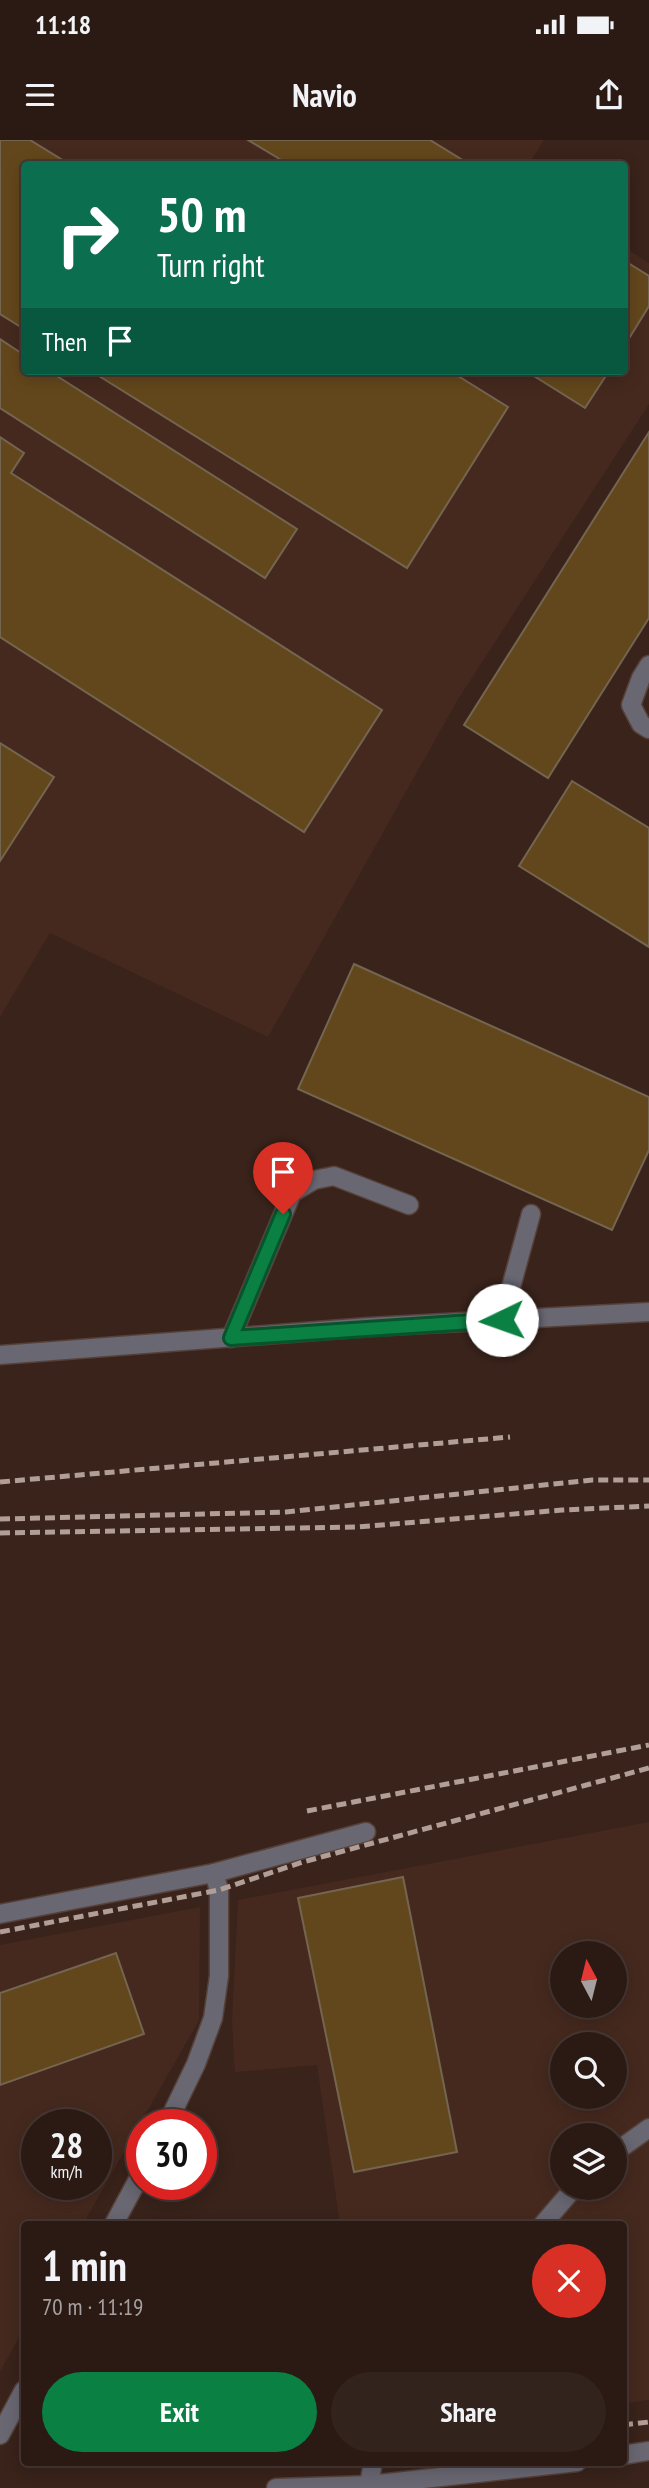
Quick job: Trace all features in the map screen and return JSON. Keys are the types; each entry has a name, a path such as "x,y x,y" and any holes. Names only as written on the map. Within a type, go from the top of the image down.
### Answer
{"street":[{"path":"649,666 640,678 631,705 641,724 649,729"},
{"path":"231,1338 292,1192 314,1180 334,1176 409,1205"},
{"path":"502,1320 531,1214"},
{"path":"0,1356 231,1338 649,1312"},
{"path":"0,1914 214,1873 366,1832"},
{"path":"174,2109 196,2064 213,2018 219,1976 219,1890 214,1873"},
{"path":"627,2144 649,2128"},
{"path":"116,2221 127,2200"},
{"path":"546,2221 564,2200"},
{"path":"0,2435 21,2396"},
{"path":"627,2454 649,2451"},
{"path":"369,2485 372,2466"},
{"path":"276,2488 369,2485 541,2466"}],"shaded area":[{"path":"0,140 544,140 531,161 21,161 21,375 628,375 628,250 649,263 649,404 457,701 268,1037 50,933 0,1017"},
{"path":"649,1822 649,2400 627,2403 627,2221 340,2221 317,2065 235,2072 232,2021 238,1900"},
{"path":"200,1907 199,2020 148,2109 126,2109 126,2148 112,2173 112,2109 21,2109 21,2200 97,2200 85,2221 21,2221 21,2334 0,2372 0,1945"}],"building":[{"path":"0,140 30,140 64,161 21,161 21,327 0,314"},
{"path":"248,140 430,140 464,161 283,161"},
{"path":"628,263 649,276 649,306 628,340"},
{"path":"0,339 21,353 21,375 55,375 297,529 265,578 0,408"},
{"path":"97,375 456,375 508,407 407,568"},
{"path":"532,375 606,375 585,408"},
{"path":"649,432 649,618 548,778 464,725"},
{"path":"0,437 24,453 11,473 382,710 304,832 0,637"},
{"path":"0,743 54,777 0,861"},
{"path":"572,781 649,828 649,947 519,866"},
{"path":"354,964 649,1097 649,1150 612,1230 298,1089"},
{"path":"403,1877 457,2152 354,2172 298,1898"},
{"path":"116,1953 144,2034 0,2085 0,1993"}],"railway":[{"path":"0,1482 510,1437"},
{"path":"0,1519 286,1512 592,1480 649,1480"},
{"path":"0,1533 358,1527 562,1510 649,1506"},
{"path":"307,1811 649,1745"},
{"path":"0,1932 219,1890 303,1862 649,1768"},
{"path":"627,2425 649,2422"}],"route":[{"path":"283,1214 231,1338 502,1320"}]}
